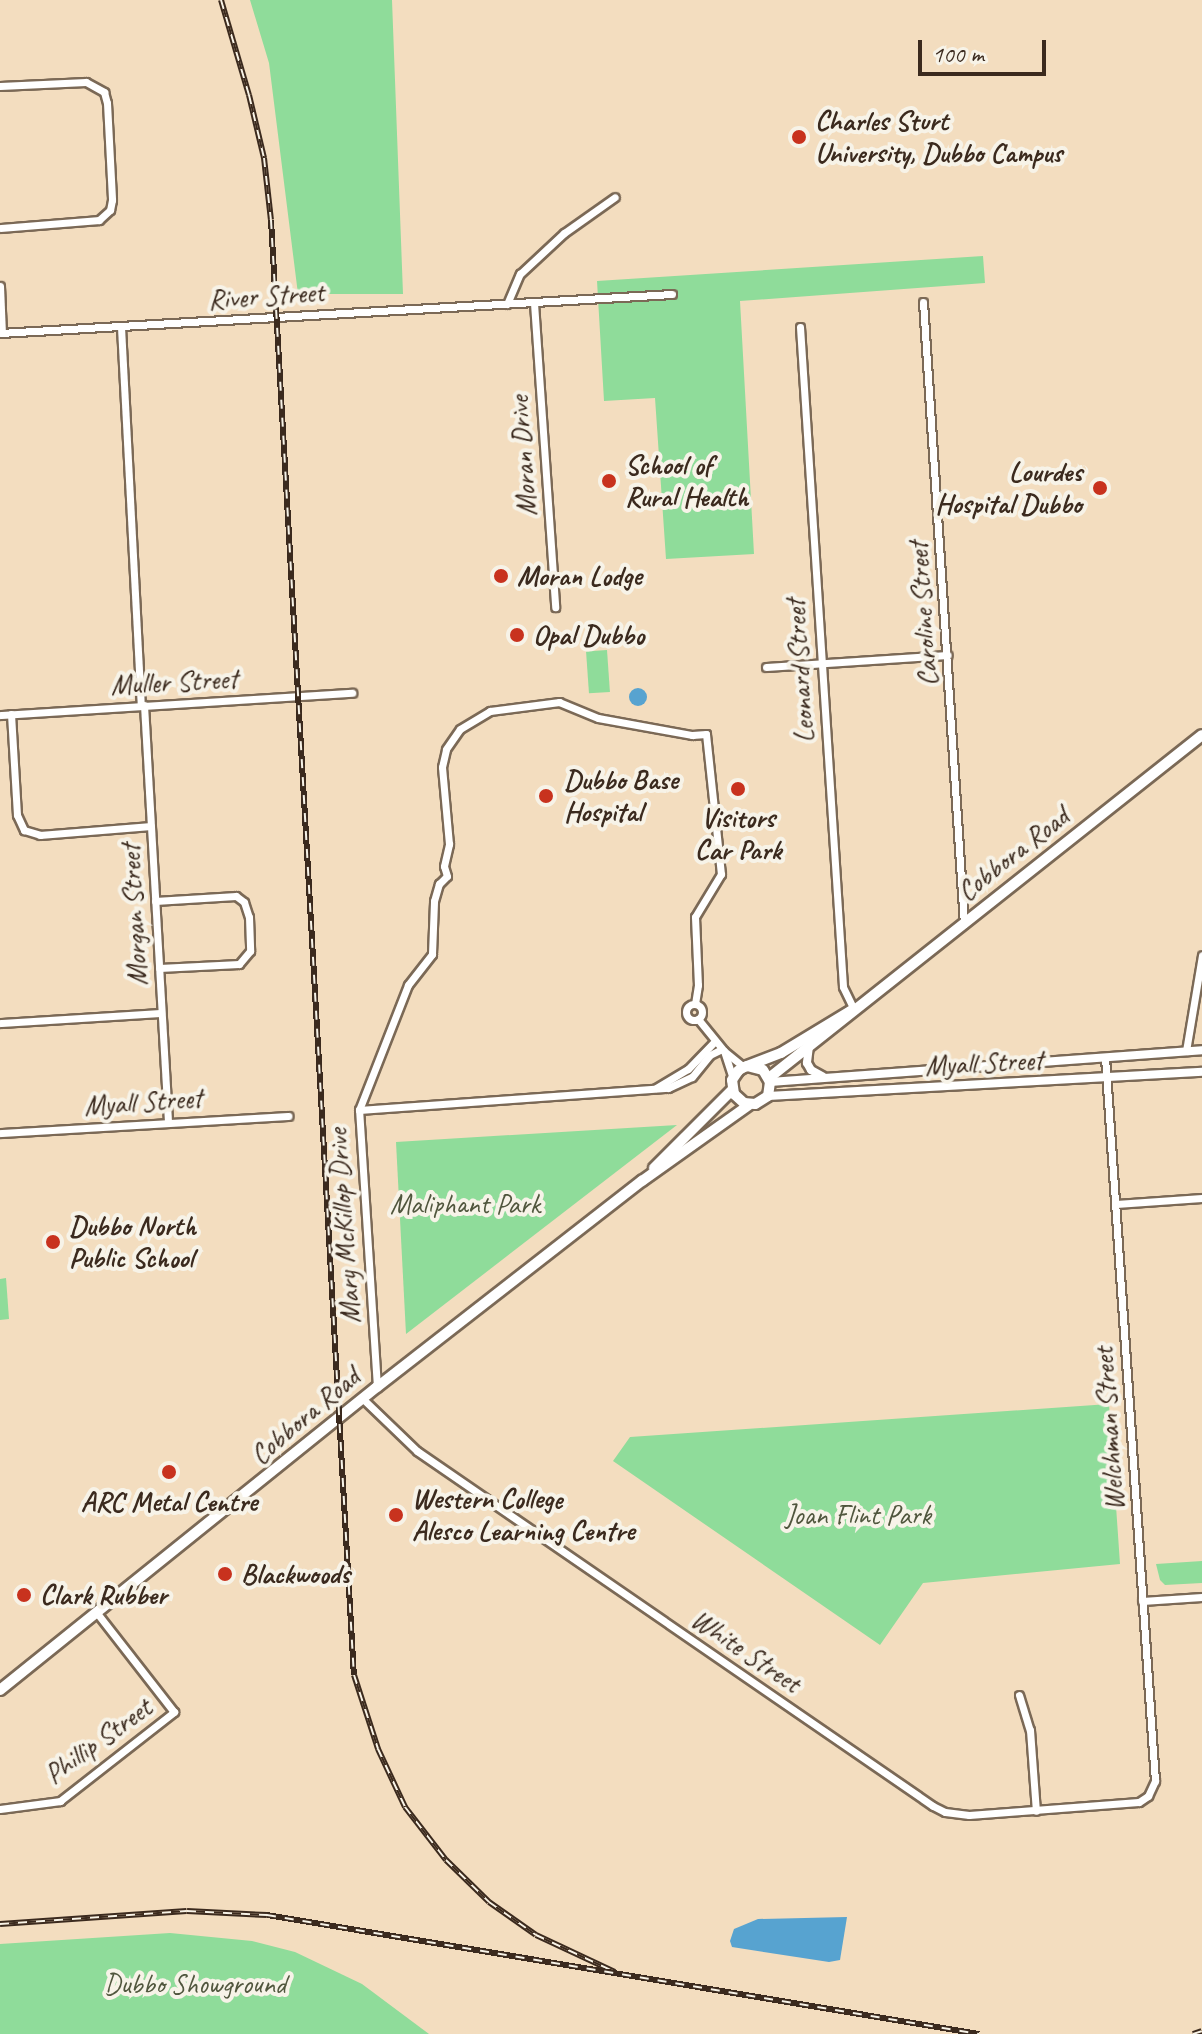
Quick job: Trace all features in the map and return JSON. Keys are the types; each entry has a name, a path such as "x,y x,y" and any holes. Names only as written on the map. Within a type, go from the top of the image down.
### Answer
{"main road":[{"name":"Cobbora Road","path":"770,1080 809,1045 1202,735"},
{"name":"Cobbora Road","path":"746,1067 781,1053 840,1014 854,1010"},
{"path":"746,1067 763,1070 770,1080 768,1096 760,1103 749,1105 739,1100 732,1090 733,1078 746,1067"},
{"name":"Cobbora Road","path":"642,1181 732,1090"},
{"name":"Cobbora Road","path":"0,1690 377,1387 642,1181 749,1105"}],"street":[{"path":"0,86 86,82 104,92 112,200 110,210 99,220 0,228"},
{"path":"507,304 520,274 564,233 615,197"},
{"path":"0,286 1,333"},
{"name":"River Street","path":"1,333 672,294"},
{"name":"Caroline Street","path":"923,302 964,924"},
{"name":"Moran Drive","path":"534,303 555,607"},
{"name":"Morgan Street","path":"121,327 168,1122"},
{"name":"Leonard Street","path":"800,327 843,987 854,1010"},
{"path":"766,667 948,655"},
{"name":"Muller Street","path":"0,715 352,693"},
{"path":"695,1004 698,985 695,917 721,874 706,734 692,735 598,718 559,702 490,711 460,729 443,758 449,844 444,866 447,876 439,884 434,901 432,954 409,983 359,1110 654,1089 685,1081 710,1055 723,1050"},
{"path":"11,714 17,815 24,830 40,835 151,826"},
{"path":"155,901 236,896 248,908 251,937 250,951 239,964 159,968"},
{"path":"1186,1051 1202,955"},
{"path":"695,1004 687,1007 686,1015 692,1020 698,1019"},
{"path":"695,1004 702,1011 698,1019"},
{"path":"0,1023 161,1013"},
{"path":"698,1019 723,1050 746,1067"},
{"path":"654,1089 688,1069 715,1041"},
{"path":"809,1045 807,1063 811,1070 831,1078"},
{"path":"723,1050 733,1078"},
{"name":"Myall Street","path":"770,1080 1202,1050"},
{"name":"Welchman Street","path":"1105,1057 1155,1781 1148,1796"},
{"name":"Myall Street","path":"768,1096 1202,1072"},
{"name":"Mary McKillop Drive","path":"359,1110 377,1387"},
{"name":"Myall Street","path":"0,1133 289,1116"},
{"path":"1116,1204 1202,1198"},
{"name":"White Street","path":"363,1399 417,1451 933,1806 956,1814 1036,1811 1124,1805 1148,1796"},
{"path":"1142,1601 1202,1597"},
{"name":"Phillip Street","path":"0,1809 60,1801 174,1712 97,1613"},
{"path":"1019,1695 1030,1730 1036,1811"}],"green space":[{"path":"250,0 392,0 403,294 298,294 269,63"},
{"path":"983,256 985,283 740,301 754,554 666,559 655,398 604,401 597,281"},
{"path":"607,650 610,692 589,693 586,651"},
{"name":"Maliphant Park","path":"677,1125 406,1334 396,1142"},
{"path":"6,1278 9,1319 0,1320 0,1279"},
{"name":"Joan Flint Park","path":"1109,1404 1120,1564 923,1583 880,1645 613,1461 630,1437"},
{"path":"1202,1561 1202,1583 1165,1585 1160,1580 1156,1564"},
{"name":"Dubbo Showground","path":"170,1933 252,1941 295,1952 362,1984 429,2034 0,2034 0,1944"}],"water":[{"path":"638,688 647,697 638,706 629,697"},
{"path":"847,1917 840,1960 829,1962 732,1947 730,1941 734,1929 758,1919"}],"railway":[{"path":"221,0 264,158 271,220 354,1675 378,1749 405,1807 446,1860 489,1902 536,1935 615,1972"},
{"path":"0,1924 187,1911 267,1915 979,2034"},
{"path":"1193,2034 1202,2031"}],"place":[{"name":"Charles Sturt University, Dubbo Campus","path":"799,137"},
{"name":"School of Rural Health","path":"609,481"},
{"name":"Lourdes Hospital Dubbo","path":"1100,488"},
{"name":"Moran Lodge","path":"501,576"},
{"name":"Opal Dubbo","path":"517,635"},
{"name":"Visitors Car Park","path":"738,789"},
{"name":"Dubbo Base Hospital","path":"546,796"},
{"name":"Dubbo North Public School","path":"53,1242"},
{"name":"ARC Metal Centre","path":"169,1472"},
{"name":"Western College Alesco Learning Centre","path":"396,1515"},
{"name":"Blackwoods","path":"225,1574"},
{"name":"Clark Rubber","path":"24,1595"}]}
